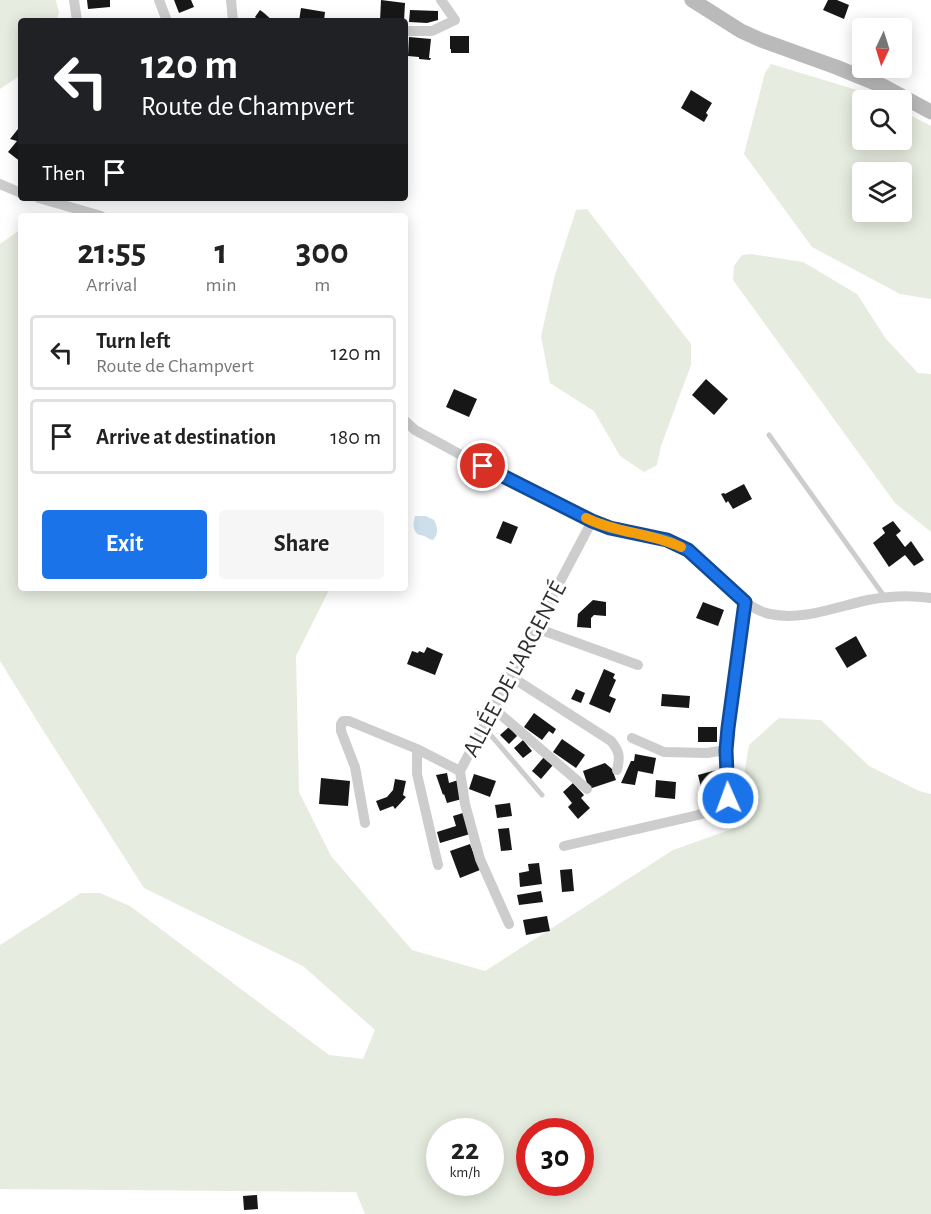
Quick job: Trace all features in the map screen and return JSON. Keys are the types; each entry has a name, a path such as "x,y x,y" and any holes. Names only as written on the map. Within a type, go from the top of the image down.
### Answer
{"street":[{"path":"74,0 77,18"},
{"path":"159,0 166,18"},
{"path":"231,0 233,18"},
{"path":"408,31 432,31 455,20 441,0"},
{"path":"692,0 741,31 885,87 931,112"},
{"path":"0,184 18,192"},
{"path":"49,201 91,213"},
{"path":"408,424 500,475 592,521 610,528 667,540 688,550 745,602 766,613 787,616 813,614 885,597 931,598"},
{"name":"ALLÉE DE L'ARGENTÉ","path":"509,924 480,859 465,804 460,771 592,521"},
{"path":"564,846 698,815 722,806 728,798 726,750 745,602"},
{"path":"536,628 638,665"},
{"path":"510,676 611,741 620,759 617,770"},
{"path":"493,708 587,789"},
{"path":"365,823 355,767 341,731 340,724 343,721 349,721 417,749 460,771"},
{"path":"632,738 664,752 707,753 726,750"},
{"path":"417,749 417,774 438,865"}],"lane":[{"path":"769,435 885,597"},
{"path":"483,726 542,795"}],"shaded area":[{"path":"0,0 56,0 59,13 57,18 18,18 18,77 0,89"},
{"path":"771,64 857,90 852,90 852,150 912,150 912,116 931,126 931,299 900,294 812,247 744,154 765,73"},
{"path":"587,209 691,344 691,365 661,446 657,465 644,472 620,456 594,411 550,383 541,336 555,275 576,210"},
{"path":"18,231 18,591 328,591 296,656 299,792 331,856 412,950 485,971 673,850 735,828 749,745 779,718 821,720 869,766 919,791 931,794 931,1214 365,1214 356,1192 0,1189 0,945 81,893 100,893 130,906 329,1055 363,1059 375,1030 303,966 144,888 0,661 0,244"},
{"path":"751,254 803,262 857,294 886,339 918,373 931,374 931,532 895,503 733,280 734,266 742,255"}],"water":[{"path":"415,516 426,516 434,520 437,530 433,540 415,531"}],"building":[{"path":"87,0 110,0 110,7 88,9"},
{"path":"174,0 191,0 194,7 179,13"},
{"path":"381,0 405,3 404,18 380,18"},
{"path":"828,0 837,0 849,5 844,19 823,10"},
{"path":"301,8 325,12 324,18 299,18"},
{"path":"260,10 269,18 256,18"},
{"path":"410,10 438,11 438,20 427,23 409,22"},
{"path":"450,36 469,36 469,53 451,53"},
{"path":"409,37 431,39 430,60 408,56"},
{"path":"691,90 712,103 704,122 681,108"},
{"path":"18,129 18,160 8,152 17,141 10,139"},
{"path":"706,379 728,399 714,415 692,395"},
{"path":"454,389 477,399 469,417 446,407"},
{"path":"744,484 752,499 733,509 721,494"},
{"path":"503,521 518,527 511,544 496,538"},
{"path":"893,521 901,531 896,535 905,547 911,541 924,560 914,566 905,555 889,567 873,543 885,533 882,528"},
{"path":"593,600 606,602 606,616 594,615 591,618 591,628 577,627 578,614"},
{"path":"703,602 724,610 718,626 696,618"},
{"path":"856,636 867,656 847,668 835,648"},
{"path":"427,647 443,654 435,675 407,664 412,651 424,653"},
{"path":"604,669 615,674 613,678 616,680 609,696 616,699 610,713 589,704"},
{"path":"576,689 585,693 581,703 571,699"},
{"path":"662,694 690,696 689,708 661,706"},
{"path":"534,713 556,729 553,734 549,731 542,740 524,727"},
{"path":"509,727 517,736 509,744 500,735"},
{"path":"698,727 717,727 717,742 698,742"},
{"path":"562,739 585,755 576,768 553,752"},
{"path":"523,740 532,751 523,758 514,748"},
{"path":"635,754 656,758 653,774 638,771 635,785 621,783 631,761 634,761"},
{"path":"544,757 553,765 541,779 532,771"},
{"path":"605,763 612,769 616,780 589,789 583,771"},
{"path":"720,769 726,789 703,795 698,775"},
{"path":"447,773 449,783 458,780 462,799 447,803 436,775"},
{"path":"474,774 496,781 490,797 469,789"},
{"path":"321,778 350,781 348,806 319,804"},
{"path":"395,779 406,781 403,795 406,797 395,809 393,806 380,811 376,801 387,797 393,790"},
{"path":"656,780 676,782 675,799 655,797"},
{"path":"573,783 584,795 581,798 590,808 578,819 568,807 572,803 563,792"},
{"path":"510,803 512,816 497,818 495,805"},
{"path":"463,813 470,834 440,843 437,832 456,826 453,816"},
{"path":"509,828 512,850 501,851 498,829"},
{"path":"470,844 480,870 460,878 450,851"},
{"path":"539,863 542,884 520,887 519,873 529,871 528,864"},
{"path":"572,869 574,891 562,892 560,870"},
{"path":"541,891 543,902 519,905 517,895"},
{"path":"547,916 550,931 526,935 523,920"},
{"path":"257,1195 258,1209 244,1210 243,1196"}],"slow traffic":[{"path":"586,518 610,528 667,540 681,547"}],"route":[{"path":"483,466 592,521 610,528 667,540 688,550 745,602 726,750 728,798"}]}
